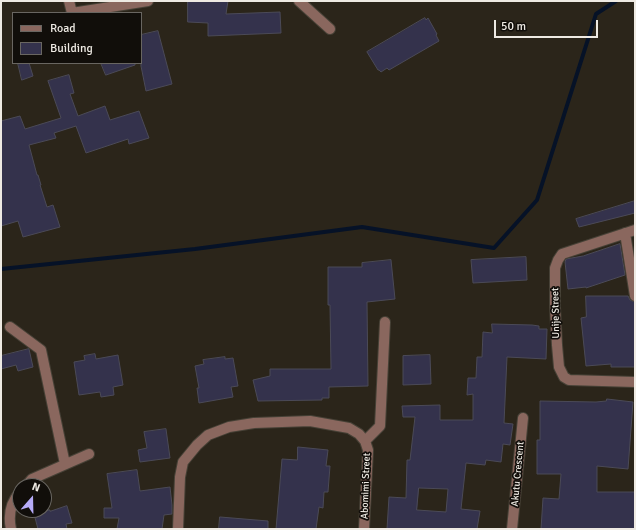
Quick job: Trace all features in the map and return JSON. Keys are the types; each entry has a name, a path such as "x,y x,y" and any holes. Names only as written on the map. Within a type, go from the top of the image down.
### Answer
{"street":[{"path":"69,1 72,12"},
{"path":"78,12 148,1"},
{"path":"299,1 330,29"},
{"name":"Unije Street","path":"635,230 562,254 558,260 556,268 555,307 557,352 562,373 569,380 635,382"},
{"path":"625,233 635,296"},
{"path":"365,441 380,426 385,322"},
{"path":"10,326 41,350 65,464"},
{"name":"Akutu Crescent","path":"512,529 523,418"},
{"name":"Abomimi Street","path":"178,529 180,477 183,462 197,445 208,435 229,427 282,421 310,421 349,428 359,434 365,441 368,450 364,529"},
{"path":"34,478 89,454"},
{"path":"11,529 9,514 12,505"}],"building":[{"path":"188,1 228,1 226,14 280,12 281,33 208,36 208,23 188,22"},
{"path":"425,18 426,20 428,18 437,34 436,35 439,41 389,70 387,68 381,72 378,70 367,52"},
{"path":"158,31 172,84 146,91 141,66 142,35"},
{"path":"18,64 29,64 33,76 22,80"},
{"path":"101,64 135,64 135,65 106,75"},
{"path":"69,75 74,93 70,94 78,116 105,106 110,120 139,111 149,138 129,144 128,139 86,153 76,126 54,133 56,138 29,145 47,207 53,205 60,227 23,237 18,221 1,226 1,121 20,116 25,129 61,118 48,81"},
{"path":"635,201 635,213 579,227 576,219"},
{"path":"620,244 625,275 586,288 568,289 566,259 583,256"},
{"path":"526,257 527,280 473,283 471,260"},
{"path":"391,260 395,299 367,302 368,386 329,387 329,398 322,398 322,400 258,401 253,380 270,376 270,369 331,369 328,267 362,267 362,263"},
{"path":"586,296 628,296 630,300 635,302 635,367 611,367 611,364 586,366 581,318 586,317"},
{"path":"492,324 532,325 539,326 539,329 547,329 546,359 507,357 504,423 513,424 510,445 503,444 501,462 486,460 485,465 466,463 461,509 480,511 477,529 387,529 389,497 406,498 407,460 410,460 415,417 403,417 402,406 440,405 440,420 473,420 473,394 467,395 468,378 476,378 477,357 482,357 483,332 492,333","holes":["419,488 448,489 446,512 417,510"]},
{"path":"29,349 33,367 18,371 16,365 1,369 1,356"},
{"path":"95,354 96,359 118,355 123,385 113,387 114,395 101,397 100,392 79,395 74,362 85,360 84,356"},
{"path":"430,355 431,384 403,385 403,356"},
{"path":"225,357 225,359 233,358 238,386 231,387 233,397 199,403 197,388 199,388 195,366 204,364 203,360"},
{"path":"607,399 633,402 628,469 597,466 597,492 635,492 635,529 541,529 543,498 559,499 561,474 537,474 537,440 540,440 540,401 596,402 606,401"},
{"path":"166,429 170,458 140,462 138,450 147,448 144,432"},
{"path":"298,447 328,450 326,466 330,466 328,492 324,492 323,508 319,507 316,529 276,529 282,459 297,460"},
{"path":"137,470 140,491 170,487 172,514 164,515 162,529 117,529 119,518 104,518 104,508 112,508 107,474"},
{"path":"67,506 72,523 66,524 67,529 38,529 35,518 52,518 52,510"},
{"path":"220,517 268,521 268,529 219,529"}],"waterway":[{"path":"1,269 195,249 362,227 494,248 537,200 596,14 616,1"}]}
